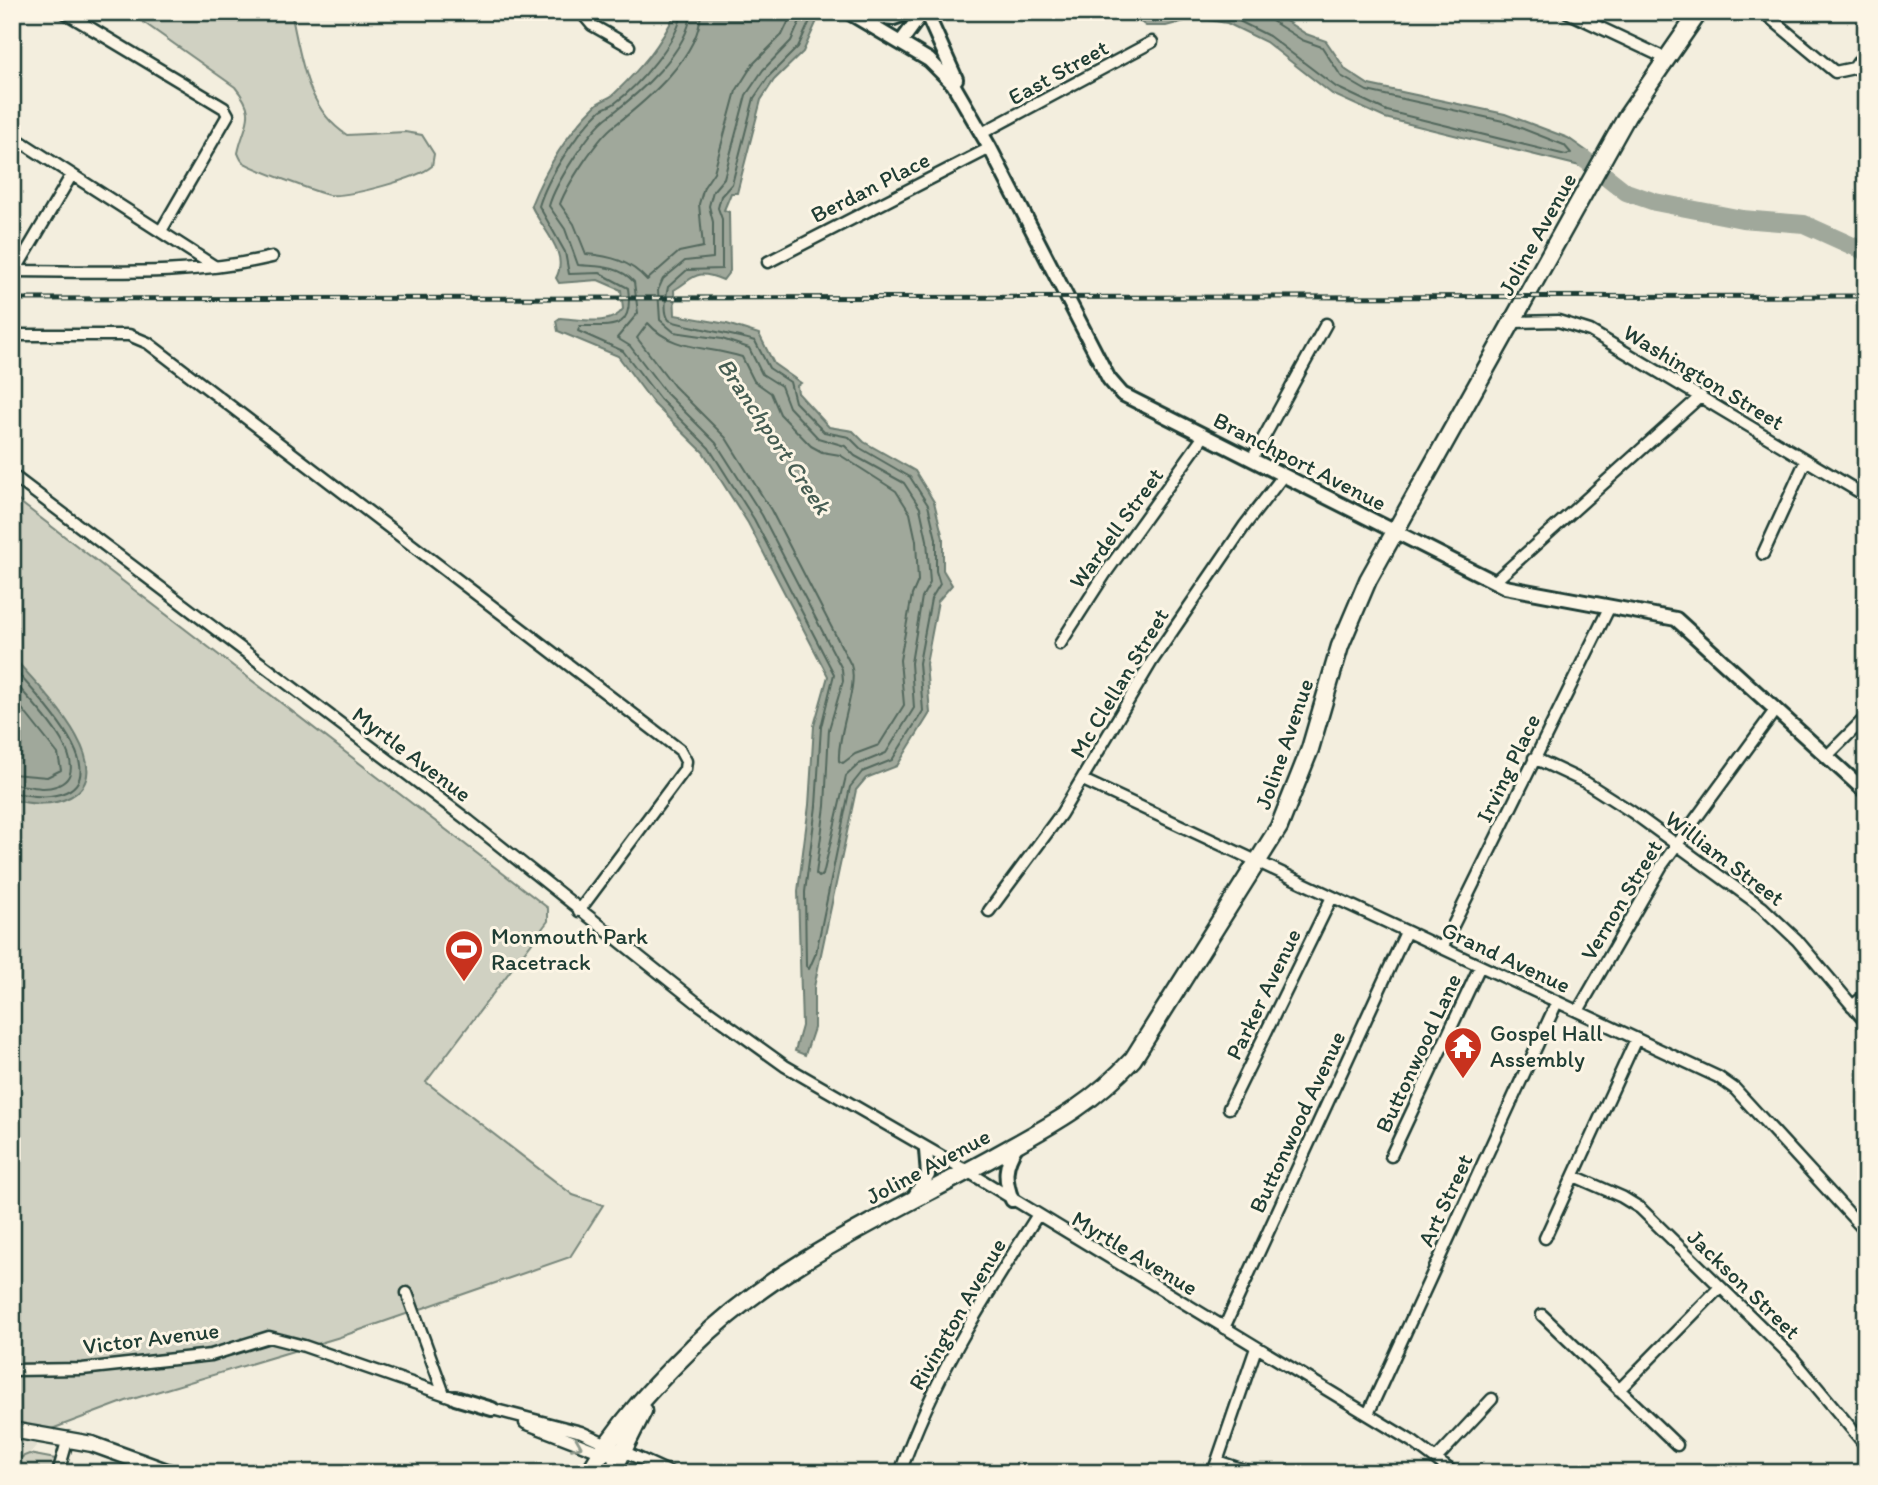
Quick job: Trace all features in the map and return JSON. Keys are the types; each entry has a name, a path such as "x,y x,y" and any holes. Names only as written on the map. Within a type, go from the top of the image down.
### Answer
{"main road":[{"name":"Joline Avenue","path":"590,1473 612,1456 662,1384 694,1346 768,1283 1090,1101 1133,1059 1279,827 1299,782 1351,615 1394,533 1627,116 1699,12"},
{"path":"12,1430 68,1438 172,1473"}],"street":[{"path":"64,12 224,108 228,115 162,231"},
{"path":"581,12 592,25 629,46"},
{"path":"849,12 882,18 910,12"},
{"name":"Branchport Avenue","path":"849,12 901,42 943,73 968,105 1116,388 1204,436 1494,582 1543,596 1669,617 1684,624 1866,792"},
{"path":"901,42 924,12 968,105"},
{"path":"1567,12 1667,59"},
{"path":"1763,12 1835,72 1848,72 1854,68 1866,51"},
{"name":"East Street","path":"982,134 1152,42"},
{"path":"12,136 214,266"},
{"name":"Berdan Place","path":"768,262 990,148"},
{"path":"14,271 71,176"},
{"path":"14,271 172,271 272,257"},
{"name":"Washington Street","path":"1514,322 1537,320 1574,324 1701,396 1866,496"},
{"path":"1252,459 1326,324"},
{"path":"12,335 129,335 148,343 680,750 686,761 685,769 579,911"},
{"path":"1494,582 1701,396"},
{"name":"Wardell Street","path":"1060,644 1105,574 1204,436"},
{"path":"1763,554 1806,460"},
{"name":"Myrtle Avenue","path":"12,475 469,821 696,1002 792,1070 926,1150 967,1171 1037,1216 1367,1414 1454,1473"},
{"name":"Mc Clellan Street","path":"989,911 1083,780 1152,661 1245,525 1283,475"},
{"name":"Irving Place","path":"1442,948 1609,606"},
{"name":"Vernon Street","path":"1578,1011 1648,887 1776,709"},
{"path":"1827,756 1866,718"},
{"name":"William Street","path":"1534,758 1585,782 1762,907 1785,927 1866,1022"},
{"name":"Grand Avenue","path":"1083,780 1730,1084 1866,1232"},
{"name":"Parker Avenue","path":"1229,1108 1332,897"},
{"name":"Buttonwood Avenue","path":"1224,1328 1406,932"},
{"name":"Buttonwood Lane","path":"1391,1156 1480,966"},
{"path":"1852,1006 1866,995"},
{"name":"Art Street","path":"1367,1414 1558,1002"},
{"path":"1545,1238 1636,1039"},
{"path":"1012,1200 1005,1179 1006,1166 1018,1143"},
{"path":"912,1200 928,1175 926,1150"},
{"name":"Jackson Street","path":"1574,1176 1634,1204 1791,1356 1866,1446"},
{"name":"Rivington Avenue","path":"900,1473 922,1414 953,1349 1037,1216"},
{"path":"1619,1390 1720,1287"},
{"path":"407,1293 450,1396"},
{"path":"1542,1315 1677,1445"},
{"name":"Victor Avenue","path":"12,1370 82,1369 211,1355 269,1337 492,1409 581,1432 612,1456 637,1460 671,1473"},
{"path":"1213,1473 1256,1348"},
{"path":"1436,1459 1492,1399"},
{"path":"58,1473 68,1438"},
{"path":"1217,1461 1253,1473"}],"shaded area":[{"path":"129,12 291,12 307,81 322,111 333,124 347,135 405,132 422,135 434,154 432,166 382,186 329,195 249,165 242,161 238,153 248,113 235,87"},
{"path":"12,496 548,908 548,921 426,1082 573,1195 603,1205 570,1257 340,1337 126,1401 12,1444"},
{"path":"30,1440 37,1445 29,1454 12,1461 12,1444"},
{"path":"29,1454 61,1460 57,1473 12,1473 12,1461"}],"water":[{"name":"Branchport Creek","path":"676,12 821,12 803,52 774,80 761,100 737,193 731,193 724,210 729,212 730,271 723,280 706,275 695,276 674,290 675,315 727,324 759,334 774,364 801,383 797,386 798,393 829,427 853,431 864,442 915,471 934,502 943,538 943,570 952,585 938,601 926,664 930,713 897,766 866,778 856,790 814,987 814,1028 805,1055 795,1051 802,1026 798,891 809,805 814,726 828,676 748,523 703,452 654,404 618,356 558,331 556,321 560,318 594,321 618,315 623,309 621,290 598,280 559,283 556,278 559,268 557,250 531,205 550,165 567,139 596,105 614,94 641,66 657,46"},
{"path":"1127,12 1272,12 1306,34 1326,41 1346,70 1369,85 1505,114 1568,138 1588,152 1580,166 1385,118 1332,94 1266,42 1227,23 1196,18 1166,26 1146,26"},
{"path":"12,656 55,704 82,746 87,766 84,784 63,800 41,804 12,799"}],"waterway":[{"path":"1584,159 1626,192 1655,202 1742,219 1804,224 1866,252"}],"railway":[{"path":"12,299 1866,296"}],"place":[{"name":"Monmouth Park Racetrack","path":"464,983"},
{"name":"Gospel Hall Assembly","path":"1463,1080"}]}
